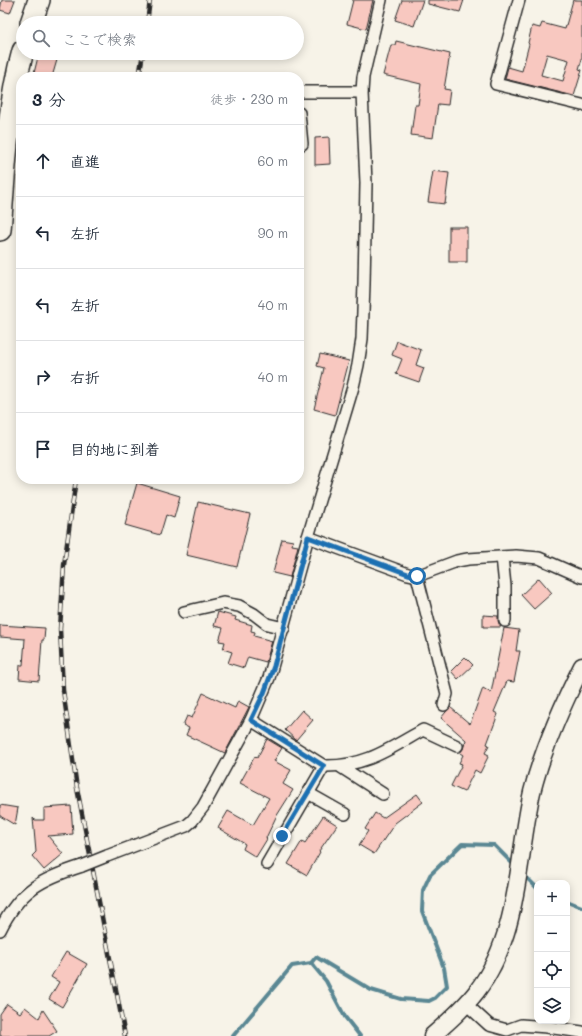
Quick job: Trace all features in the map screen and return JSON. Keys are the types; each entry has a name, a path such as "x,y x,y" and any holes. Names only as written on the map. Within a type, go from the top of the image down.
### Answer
{"highway":[{"path":"33,16 39,0"},
{"path":"18,72 21,60"},
{"path":"0,230 10,117 16,83"}],"street":[{"path":"0,930 11,910 34,886 56,874 82,866 179,829 192,821 203,807 251,720 269,678 358,365 362,339 366,183 362,92 363,77 380,0"},
{"path":"519,0 496,84 582,104"},
{"path":"304,92 362,92"},
{"path":"308,537 417,576 457,561 502,556 527,556 539,558 582,577"},
{"path":"502,556 505,586 505,621"},
{"path":"417,576 448,694 444,705"},
{"path":"184,612 223,603 238,606 254,614 267,624 284,628"},
{"path":"432,1036 466,1004 477,991 494,962 503,942 510,920 529,805 533,790 548,742 560,711 578,681 582,666"},
{"path":"251,720 324,766 341,767 374,758 423,730 457,746"},
{"path":"267,864 324,766"},
{"path":"341,767 383,794"},
{"path":"308,793 345,814"},
{"path":"466,1004 489,1025 507,1030 521,1025 582,1032"}],"building":[{"path":"2,0 15,0 10,13 0,10"},
{"path":"353,0 373,0 366,29 347,24"},
{"path":"402,0 423,0 414,26 395,20"},
{"path":"428,0 464,0 460,12 428,4"},
{"path":"573,0 582,0 582,59 579,69 582,70 574,96 505,79 508,67 522,71 532,26 540,28 542,23 565,29","holes":["547,54 569,60 563,81 541,75"]},
{"path":"396,41 450,54 444,89 450,90 448,105 438,104 433,138 411,135 415,105 418,105 421,84 383,75 391,45 395,45"},
{"path":"37,60 57,60 53,72 34,72"},
{"path":"329,137 330,164 315,165 315,138"},
{"path":"433,171 449,173 445,204 428,202"},
{"path":"449,227 467,227 467,262 449,262"},
{"path":"397,341 421,350 416,365 424,368 419,382 396,374 402,359 392,355"},
{"path":"320,354 349,361 335,415 314,409 324,368 317,366"},
{"path":"137,484 180,496 174,518 166,515 160,535 125,525"},
{"path":"198,502 250,514 237,567 186,555"},
{"path":"282,539 293,541 292,545 298,546 290,577 273,573"},
{"path":"539,578 552,593 534,609 521,595"},
{"path":"218,612 236,617 235,620 252,625 251,631 255,632 254,636 272,641 266,662 248,657 244,668 228,663 232,652 223,649 225,642 219,641 223,628 214,626"},
{"path":"483,615 498,616 498,621 501,627 483,627"},
{"path":"0,625 45,628 44,640 42,640 39,681 19,679 20,665 23,665 25,639 0,637"},
{"path":"504,628 519,630 516,651 520,651 514,682 507,681 494,712 498,714 487,744 489,745 485,753 489,755 480,773 475,770 464,792 451,786 462,764 459,763 463,755 460,753 466,740 441,718 450,707 470,724 483,688 491,693"},
{"path":"465,657 473,665 458,679 451,671"},
{"path":"203,693 235,708 238,701 249,707 225,753 186,735 189,728 183,725 187,716 192,718"},
{"path":"302,710 313,720 296,740 285,730"},
{"path":"267,739 282,748 274,761 291,770 283,784 293,790 276,817 266,838 267,839 256,857 243,849 245,844 218,828 228,811 253,825 269,798 240,783 255,756 257,758"},
{"path":"417,794 423,802 395,823 374,854 359,845 368,831 365,829 375,813 383,818"},
{"path":"0,805 18,808 15,825 0,816"},
{"path":"71,806 73,834 48,836 63,854 44,870 32,856 36,852 33,818 35,820 44,820 44,808"},
{"path":"323,816 337,825 319,851 320,852 307,875 288,864 302,841 305,843"},
{"path":"66,952 87,964 62,1007 49,999 59,982 51,977"},
{"path":"7,1004 20,1013 25,1007 39,1018 43,1010 57,1031 49,1036 0,1036 0,1014"}],"waterway":[{"path":"233,1036 292,966 311,963 316,957 371,990 401,999 429,1001 435,998 447,986 444,968 422,911 423,890 430,875 462,844 494,845 515,866"},
{"path":"523,874 534,885"},
{"path":"570,902 582,907"},
{"path":"311,963 326,981 345,1017 360,1036"}],"railway":[{"path":"148,16 150,0"},
{"path":"140,72 142,60"},
{"path":"75,484 64,565 60,629 63,690 77,788 125,1036"}],"route":[{"path":"282,836 324,766 251,720 264,693 274,666 308,537 417,576"}]}
